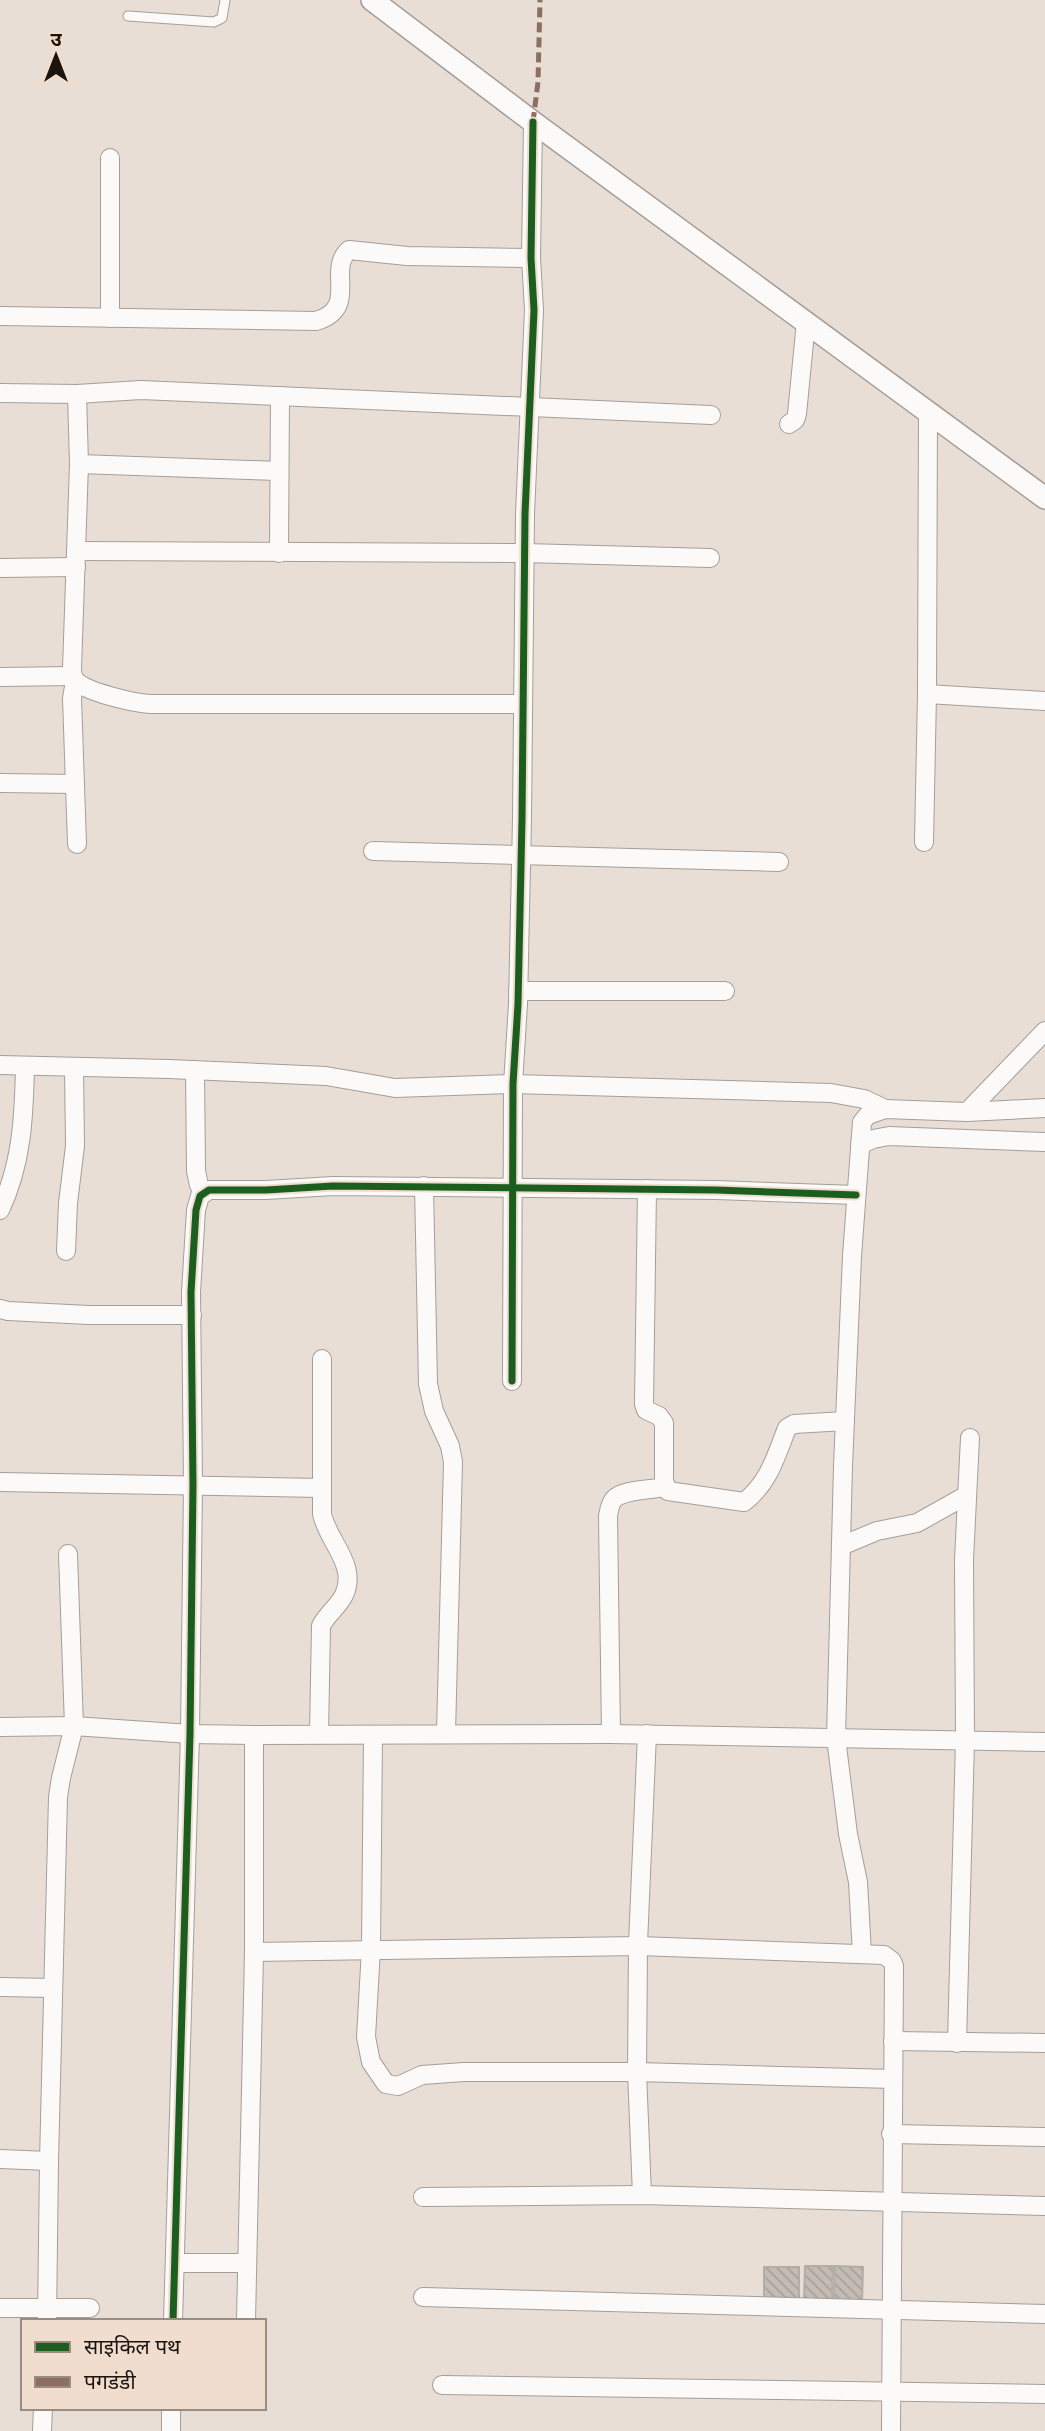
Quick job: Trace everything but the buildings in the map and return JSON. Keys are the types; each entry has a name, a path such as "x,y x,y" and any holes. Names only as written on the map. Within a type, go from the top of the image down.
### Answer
{"street":[{"path":"372,0 533,122 1045,498"},
{"path":"512,1381 513,1084 522,854 525,553 534,310 531,257 533,122"},
{"path":"110,158 110,318"},
{"path":"0,316 305,321 324,318 337,309 342,260 349,250 407,256 531,257"},
{"path":"789,424 795,420 797,414 806,322"},
{"path":"0,393 77,394 141,390 711,415"},
{"path":"77,394 79,464 72,698 77,844"},
{"path":"279,553 280,396"},
{"path":"923,842 927,694 928,412"},
{"path":"79,464 279,471"},
{"path":"0,568 76,559 279,553 525,553 710,558"},
{"path":"0,677 74,678 84,686 119,698 150,704 522,704"},
{"path":"927,694 1045,701"},
{"path":"0,783 75,784"},
{"path":"373,851 779,862"},
{"path":"518,990 725,991"},
{"path":"967,1112 1045,1031"},
{"path":"0,1065 326,1076 395,1088 513,1084 831,1093 864,1099 885,1109"},
{"path":"0,1210 18,1160 25,1066"},
{"path":"66,1251 68,1203 75,1146 74,1067"},
{"path":"195,1070 196,1171 203,1192"},
{"path":"862,1954 858,1882 848,1834 836,1738 845,1421 862,1122 868,1115 885,1109 967,1112 1045,1108"},
{"path":"860,1145 889,1136 1045,1142"},
{"path":"173,2319 190,1734 192,1315 197,1201 203,1192 220,1189 267,1190 332,1186 647,1189 856,1195"},
{"path":"424,1186 428,1384 433,1411 450,1446 453,1462 446,1733"},
{"path":"647,1189 644,1404 646,1410 659,1416 664,1423 666,1487 673,1493 744,1502 764,1482 787,1428 794,1424 845,1421"},
{"path":"0,1309 89,1315 192,1315"},
{"path":"319,1734 321,1626 344,1597 348,1578 346,1565 324,1525 321,1488 322,1359"},
{"path":"957,2043 965,1741 963,1616 970,1438"},
{"path":"0,1482 321,1488"},
{"path":"611,1734 610,1506 614,1499 624,1494 666,1487"},
{"path":"841,1546 877,1531 917,1523 967,1495"},
{"path":"48,2314 58,1797 74,1726 68,1554"},
{"path":"0,1727 74,1726 190,1734 254,1735 647,1734 1045,1742"},
{"path":"642,2194 637,2072 638,1946 647,1734"},
{"path":"246,2319 254,1952 254,1735"},
{"path":"373,1735 371,1949 366,2037 370,2062 386,2084 398,2087 410,2079 431,2074 637,2072 892,2079"},
{"path":"254,1952 638,1946 884,1955 892,1961 891,2431"},
{"path":"0,1987 53,1988"},
{"path":"893,2042 1045,2043"},
{"path":"891,2134 1045,2137"},
{"path":"0,2160 49,2161"},
{"path":"423,2197 642,2194 1045,2206"},
{"path":"175,2263 247,2263"},
{"path":"423,2297 1045,2314"},
{"path":"0,2308 48,2314 90,2308"},
{"path":"442,2385 1045,2394"},
{"path":"42,2431 43,2410"},
{"path":"171,2410 171,2431"}],"lane":[{"path":"128,16 214,22 222,18 225,0"}],"marked path":[{"path":"533,122 538,82 540,0"}],"cycle path":[{"path":"512,1381 513,1084 518,1004 522,819 525,514 534,310 531,258 533,122"},
{"path":"173,2319 190,1734 193,1485 191,1292 196,1210 200,1196 209,1190 333,1186 716,1190 856,1195"}]}
